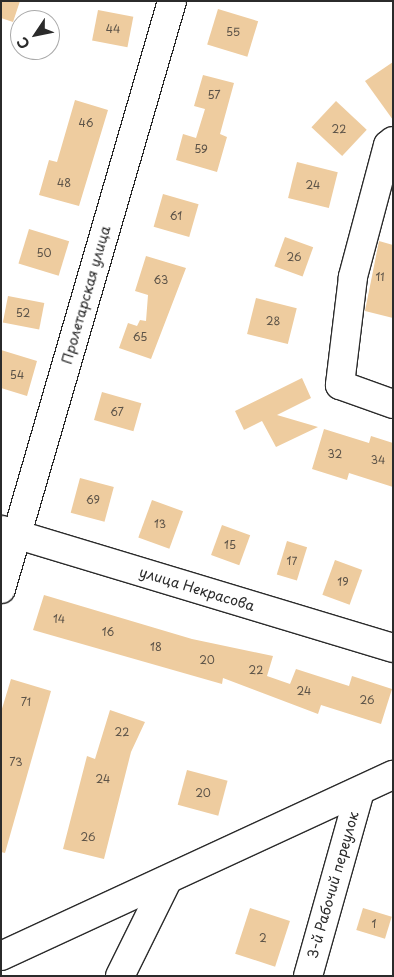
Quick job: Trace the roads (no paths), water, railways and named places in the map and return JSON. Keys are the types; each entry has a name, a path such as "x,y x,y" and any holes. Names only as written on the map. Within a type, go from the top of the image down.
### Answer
{"street":[{"name":"Пролетарская улица","path":"1,589 10,532 165,3"},
{"path":"393,141 388,145 353,276 340,385 393,404"},
{"name":"улица Некрасова","path":"10,532 393,648"},
{"path":"1,956 359,794 393,775"},
{"name":"3-й Рабочий переулок","path":"308,976 359,794"},
{"path":"120,976 167,882"}]}
